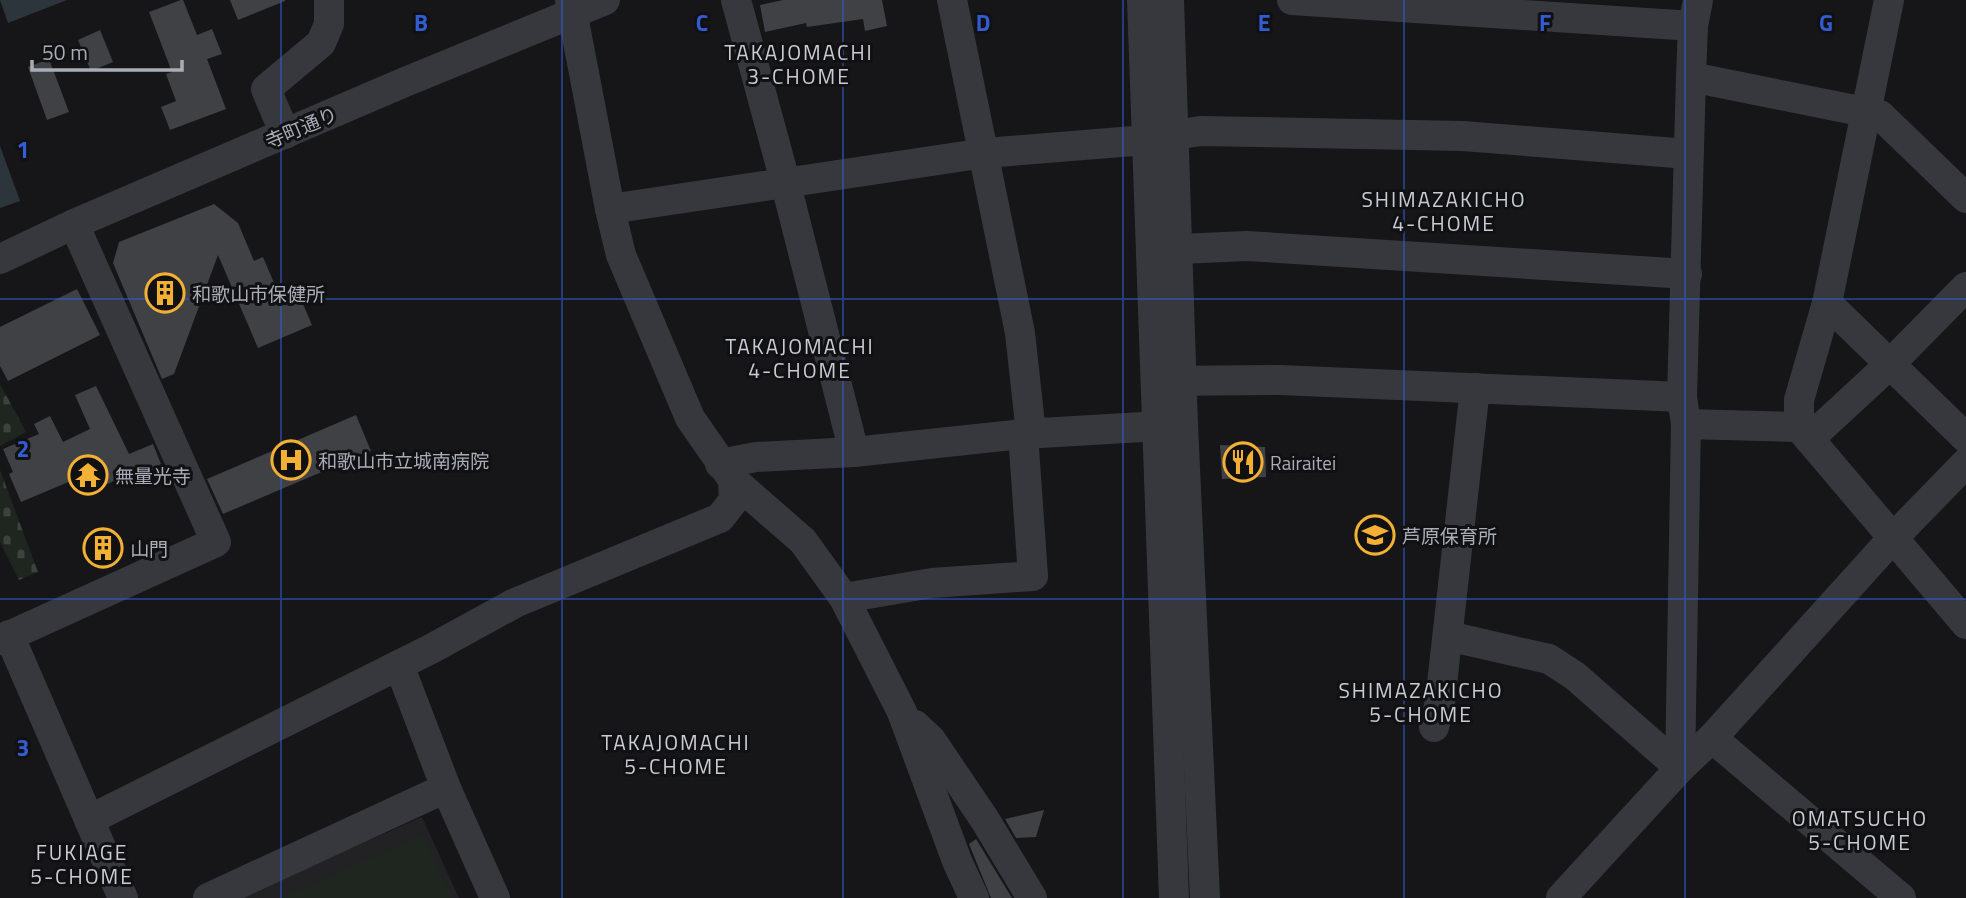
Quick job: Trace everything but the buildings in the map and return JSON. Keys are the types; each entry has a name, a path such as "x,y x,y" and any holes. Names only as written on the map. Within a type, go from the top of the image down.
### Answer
{"street":[{"path":"285,134 266,89 321,43 329,24 329,0"},
{"name":"寺町通り","path":"0,259 74,224 572,7 605,0"},
{"path":"736,0 854,452"},
{"path":"844,598 932,583 1033,576 1020,333 952,0"},
{"path":"1142,0 1159,138 1170,425 1205,898"},
{"path":"1159,138 1169,0"},
{"path":"1292,0 1696,13 1688,154 1680,768"},
{"path":"1889,0 1826,303 1799,400 1805,433 1966,624"},
{"path":"572,7 621,255 690,418 727,472 803,541 844,598 902,712 957,861 974,898"},
{"path":"1691,77 1880,115 1966,198"},
{"path":"610,209 985,153 1159,138 1200,131 1463,136 1688,154"},
{"path":"74,224 216,542 4,638 123,898"},
{"path":"1163,250 1247,246 1686,274"},
{"path":"1168,381 1280,380 1475,388 1684,410 1805,433 1889,365 1966,287"},
{"path":"1826,303 1966,438"},
{"path":"1434,727 1440,702 1448,636 1475,388"},
{"path":"727,472 756,457 854,452 1027,433 1170,425"},
{"path":"1170,425 1174,898"},
{"path":"1561,898 1892,539 1966,463"},
{"path":"89,820 399,665 515,603 720,518 734,500 727,472"},
{"path":"1448,636 1549,659 1575,676 1680,768"},
{"path":"399,665 446,788 495,898"},
{"path":"902,712 931,740 985,820 1032,898"},
{"path":"1712,737 1901,898"},
{"path":"208,898 446,788"}],"shaded area":[{"path":"0,0 67,0 8,23"},
{"path":"0,146 20,201 0,208"},
{"path":"422,817 459,898 239,898"}],"green space":[{"path":"0,384 26,432 0,446"},
{"path":"0,470 38,572 19,580 0,542"},
{"path":"423,835 451,898 281,898"}],"place":[{"name":"和歌山市保健所","path":"165,293"},
{"name":"和歌山市立城南病院","path":"291,460"},
{"name":"Rairaitei","path":"1243,462"},
{"name":"無量光寺","path":"88,475"},
{"name":"芦原保育所","path":"1375,535"},
{"name":"山門","path":"103,548"}],"district":[{"name":"TAKAJOMACHI 3-CHOME","path":"799,64"},
{"name":"SHIMAZAKICHO 4-CHOME","path":"1444,211"},
{"name":"TAKAJOMACHI 4-CHOME","path":"800,358"},
{"name":"SHIMAZAKICHO 5-CHOME","path":"1421,702"},
{"name":"TAKAJOMACHI 5-CHOME","path":"676,754"},
{"name":"OMATSUCHO 5-CHOME","path":"1860,830"},
{"name":"FUKIAGE 5-CHOME","path":"82,864"}]}
